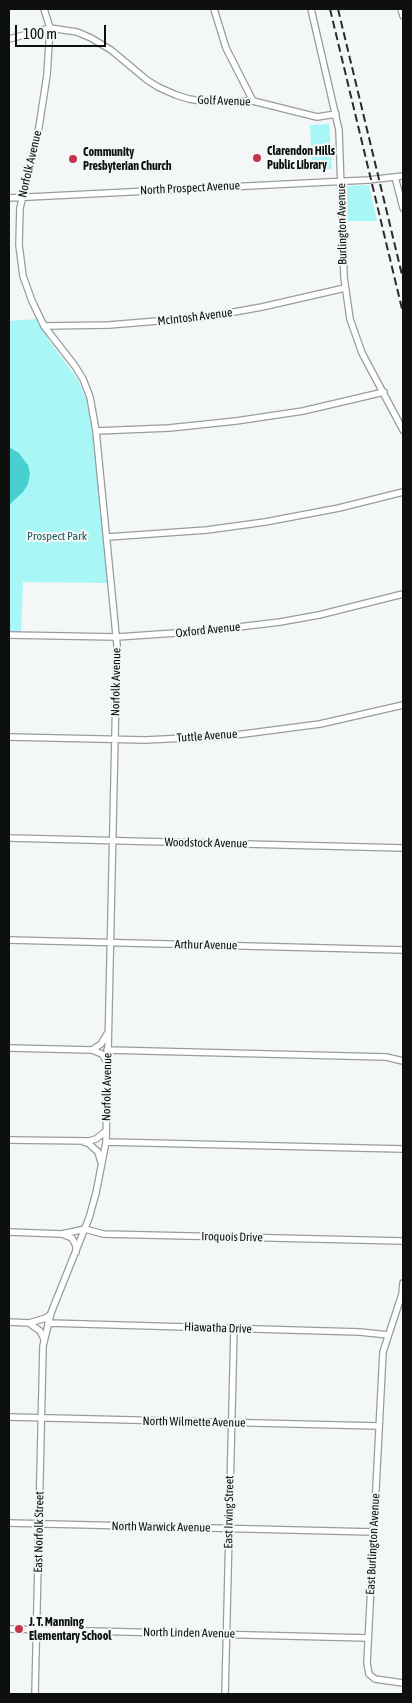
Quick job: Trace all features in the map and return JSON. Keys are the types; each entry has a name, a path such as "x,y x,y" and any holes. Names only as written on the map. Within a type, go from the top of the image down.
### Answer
{"street":[{"name":"Norfolk Avenue","path":"42,1370 44,1339 48,1322 85,1229 96,1193 106,1142 117,636 96,431 90,398 83,379 44,326 32,301 23,276 18,234 22,198 42,109 47,75 50,28 44,9"},
{"path":"214,9 226,48 253,101"},
{"name":"Burlington Avenue","path":"312,9 339,130 345,288 350,319 357,344 403,430"},
{"path":"401,9 403,16"},
{"name":"Golf Avenue","path":"9,40 50,28 77,32 111,50 147,80 176,95 202,101 253,101 289,109 309,116 323,117 336,114"},
{"name":"North Prospect Avenue","path":"9,198 403,176"},
{"path":"395,177 403,208"},
{"name":"McIntosh Avenue","path":"44,326 109,325 206,316 262,307 345,288"},
{"path":"96,431 169,428 236,421 303,411 384,392"},
{"path":"108,537 206,530 265,522 339,508 403,492"},
{"name":"Oxford Avenue","path":"9,635 117,636 197,632 280,622 353,607 403,594"},
{"name":"Tuttle Avenue","path":"9,737 186,738 270,731 320,724 403,705"},
{"name":"Woodstock Avenue","path":"9,838 403,848"},
{"name":"Arthur Avenue","path":"9,940 403,950"},
{"path":"92,1050 101,1044 107,1034"},
{"path":"9,1048 92,1050 102,1054 107,1062"},
{"path":"107,1050 386,1057 403,1061"},
{"path":"9,1140 82,1141 96,1139 106,1131"},
{"path":"82,1141 94,1147 102,1164"},
{"path":"106,1142 403,1149"},
{"name":"Iroquois Drive","path":"9,1232 62,1234 85,1229 103,1234 403,1241"},
{"path":"62,1234 72,1238 76,1246 75,1255"},
{"path":"388,1335 402,1294 403,1283"},
{"path":"9,1322 29,1323 46,1318 51,1313"},
{"name":"Hiawatha Drive","path":"48,1322 360,1332 388,1335"},
{"path":"29,1323 40,1331 44,1339"},
{"name":"East Irving Street","path":"225,1694 234,1329"},
{"name":"East Burlington Avenue","path":"388,1335 383,1352 381,1376 367,1663 369,1674 379,1681 403,1683"},
{"name":"East Norfolk Street","path":"35,1694 42,1370"},
{"name":"North Wilmette Avenue","path":"9,1417 378,1426"},
{"name":"North Warwick Avenue","path":"9,1523 373,1532"},
{"name":"North Linden Avenue","path":"9,1629 368,1638"}],"green space":[{"path":"329,124 332,169 312,170 310,125"},
{"path":"369,185 377,221 347,221 347,186"},
{"name":"Prospect Park","path":"36,319 50,342 77,378 86,398 92,428 109,583 23,582 21,631 9,631 9,321"}],"shaded area":[{"path":"9,447 19,453 28,465 30,474 28,484 23,492 9,505"}],"railway":[{"path":"330,9 403,313"},
{"path":"338,9 403,279"}],"place":[{"name":"Clarendon Hills Public Library","path":"257,158"},
{"name":"Community Presbyterian Church","path":"73,159"},
{"name":"J. T. Manning Elementary School","path":"19,1629"}]}
